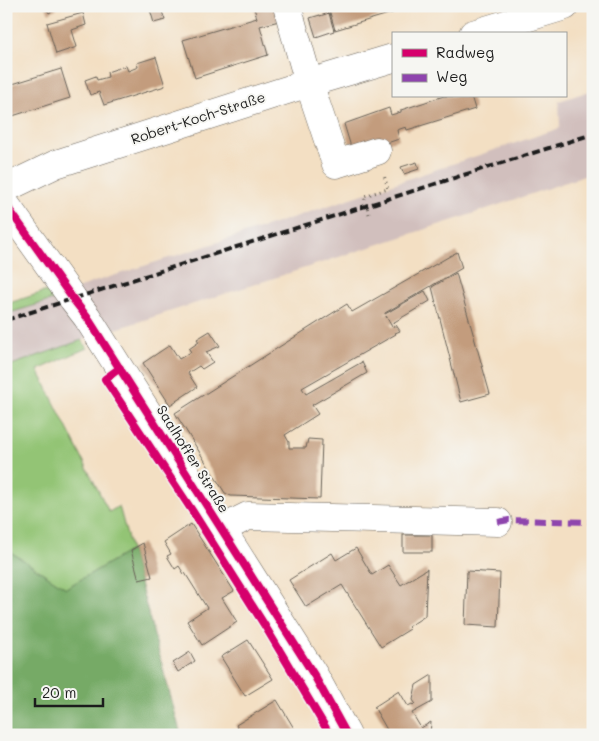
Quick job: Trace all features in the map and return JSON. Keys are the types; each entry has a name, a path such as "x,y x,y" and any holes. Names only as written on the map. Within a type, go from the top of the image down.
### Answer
{"street":[{"path":"286,6 336,164 377,151"},
{"path":"480,32 565,6"},
{"name":"Robert-Koch-Straße","path":"6,188 56,164 392,58"},
{"name":"Saalhoffer Straße","path":"6,205 87,316 314,674 347,735"},
{"name":"Saalhoffer Straße","path":"222,529 248,516 498,522"}],"path":[{"path":"365,200 369,214"}],"shaded area":[{"path":"593,90 593,173 82,340 6,367 6,314 56,299 91,283 560,128 559,101"}],"green space":[{"path":"50,290 56,299 6,314 6,304"},
{"path":"82,340 87,348 38,370 109,512 119,506 131,550 66,588 6,549 6,367"},
{"path":"6,549 66,588 131,550 181,735 6,735"}],"building":[{"path":"45,6 57,6 58,8 49,13"},
{"path":"149,6 160,6 165,20 154,23"},
{"path":"274,6 279,21 260,26 268,55 195,78 183,40 257,18 254,8"},
{"path":"328,6 412,6 412,7 335,30"},
{"path":"83,13 86,25 72,30 77,47 56,54 47,23"},
{"path":"329,13 334,31 316,37 310,18"},
{"path":"156,57 165,86 104,105 99,92 90,95 85,80 96,76 97,80 108,77 107,72 125,66 128,71 138,67 137,63"},
{"path":"61,69 70,98 6,118 6,86"},
{"path":"438,98 472,98 475,109 407,130 406,127 397,130 399,139 381,145 351,147 344,124 389,108 391,115 401,112 401,110"},
{"path":"417,162 419,169 404,174 401,167"},
{"path":"457,252 462,268 385,313 425,291 430,301 391,324 386,316 392,327 396,325 400,331 302,388 306,394 362,362 367,373 312,405 318,414 285,435 289,442 289,448 306,448 308,439 322,440 320,499 231,496 225,493 175,413 347,304 352,312"},
{"path":"456,273 490,394 461,402 432,287"},
{"path":"210,331 220,346 206,352 213,362 202,369 199,366 188,373 197,387 170,405 143,363 170,345 179,359 191,352 189,349 199,342 197,339"},
{"path":"191,524 234,591 222,598 237,622 202,645 187,621 207,608 185,573 179,566 175,569 167,556 171,554 164,542"},
{"path":"403,535 432,535 432,552 403,552"},
{"path":"143,543 152,577 139,580 131,550"},
{"path":"356,548 372,575 388,565 401,585 427,569 425,616 408,627 410,629 381,647 342,585 306,607 289,580 332,553 336,560"},
{"path":"467,571 500,573 498,627 465,625"},
{"path":"248,640 273,679 245,696 221,657"},
{"path":"190,652 195,661 178,672 173,663"},
{"path":"432,675 432,702 412,713 421,728 431,722 430,735 390,735 374,707 399,691 408,706 413,705 415,703 413,700 416,685"},
{"path":"277,700 298,735 242,735 236,725"}],"railway":[{"path":"6,320 593,134"}],"marked path":[{"path":"498,522 509,520 593,522"}],"cycle path":[{"path":"6,205 87,317 314,675 347,735"},
{"path":"120,368 105,379 193,512 265,626 330,735"}]}
